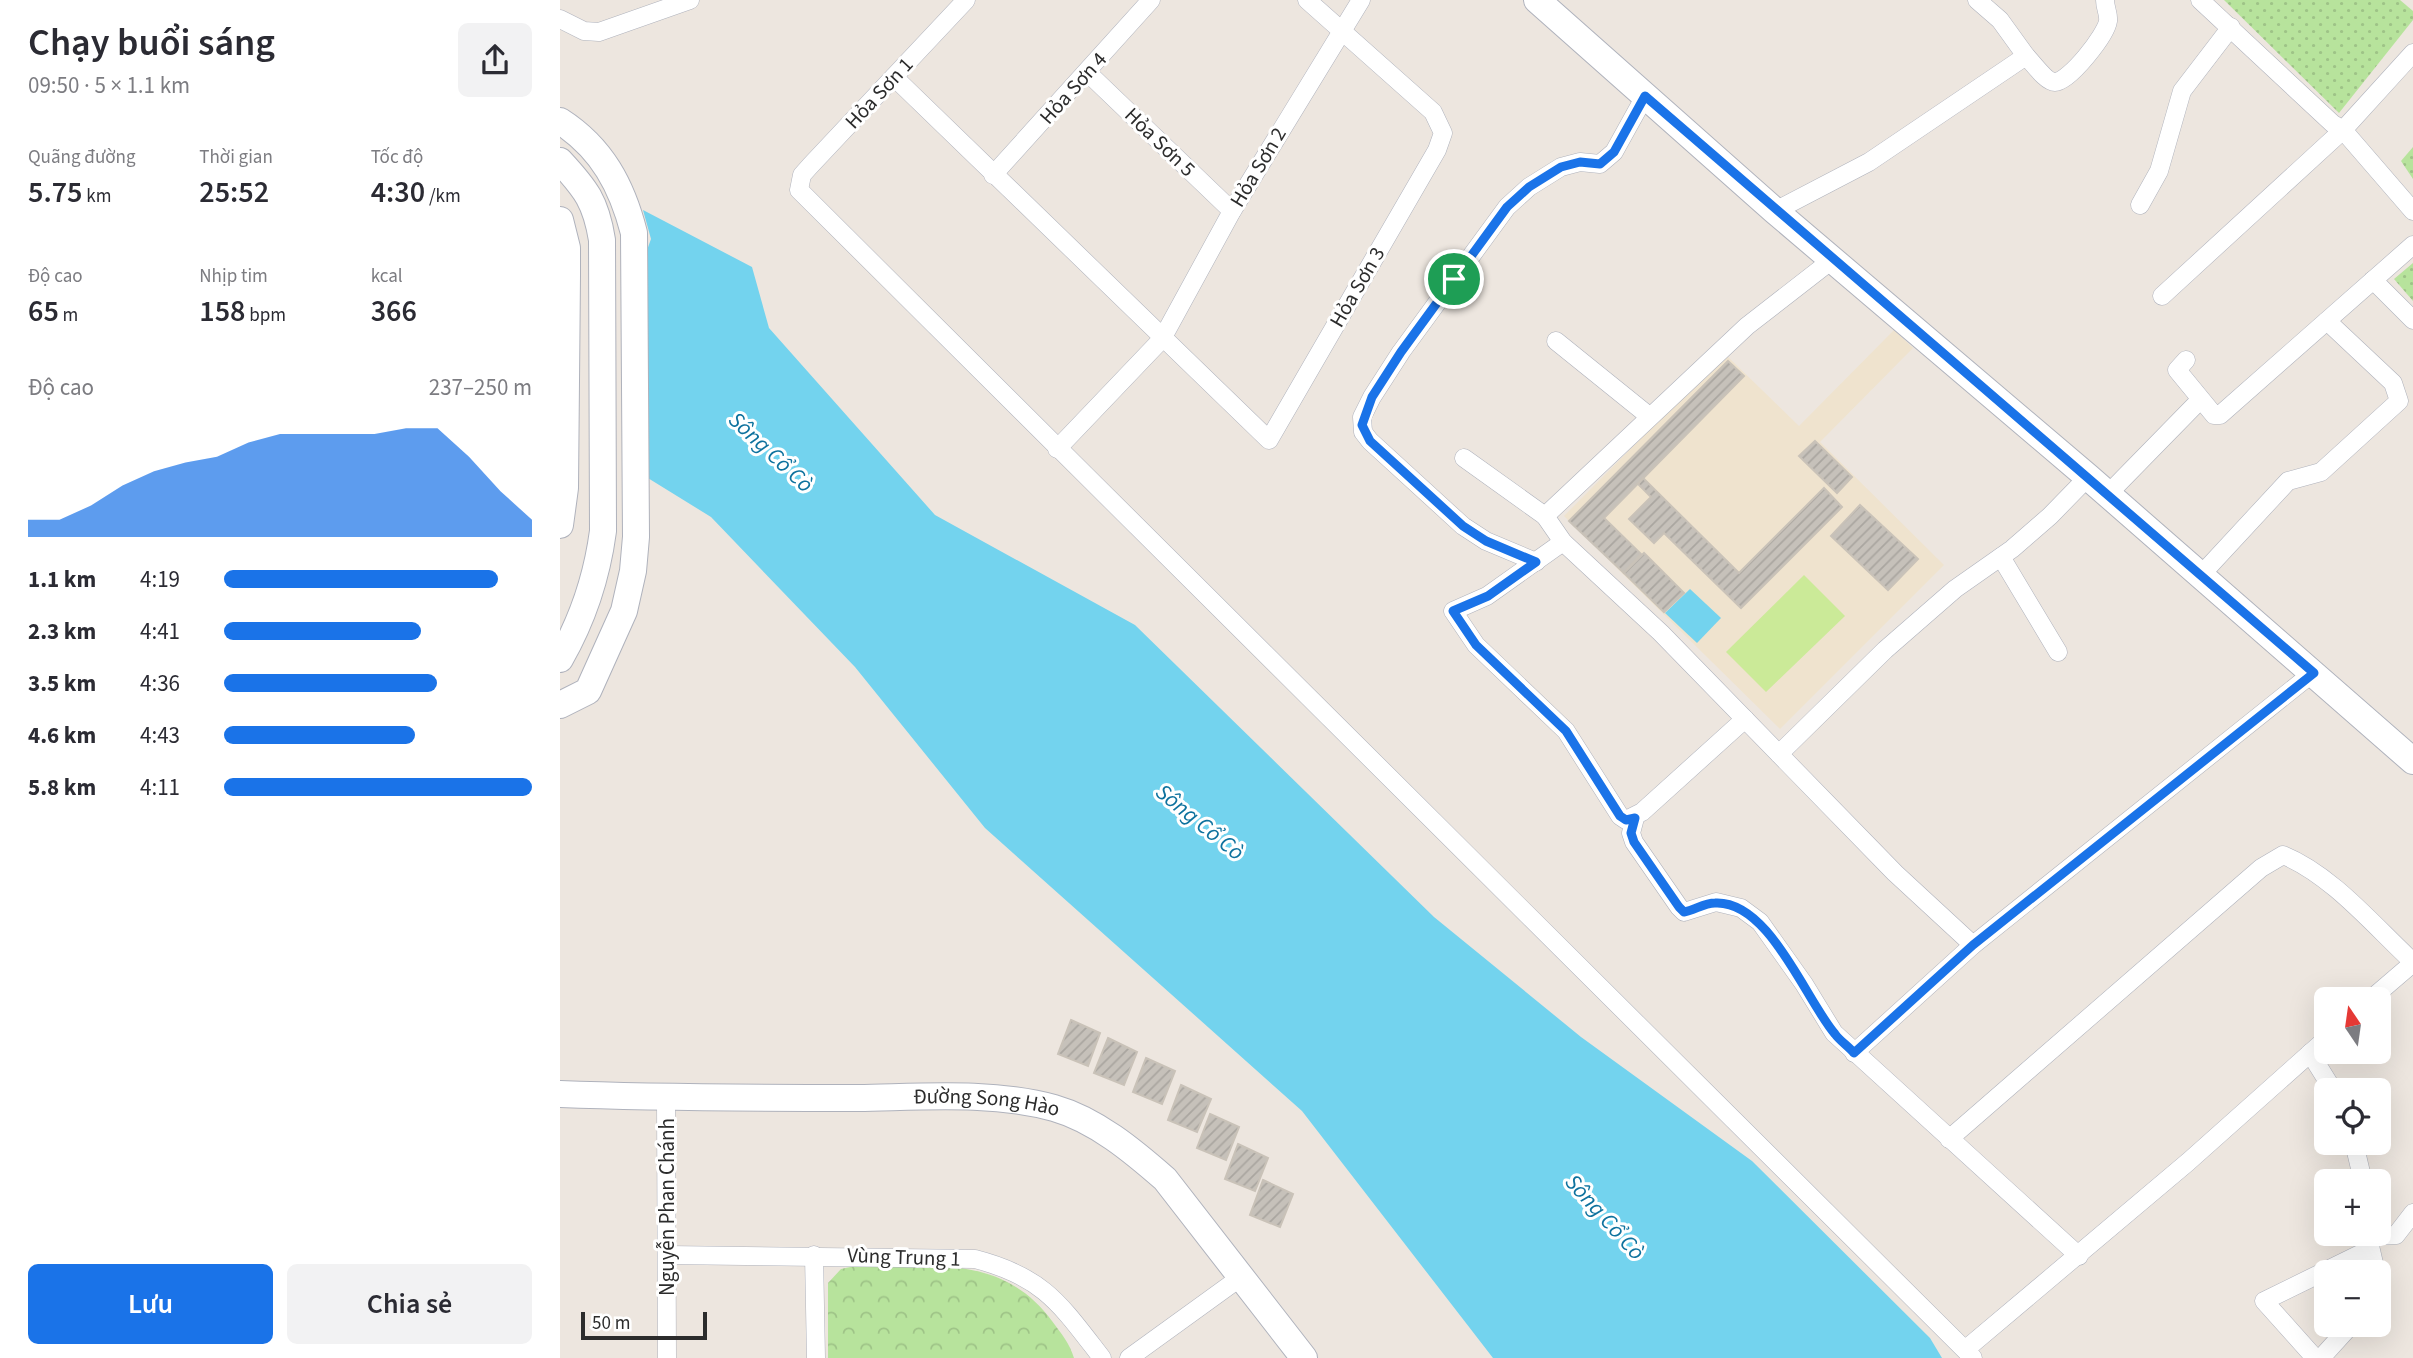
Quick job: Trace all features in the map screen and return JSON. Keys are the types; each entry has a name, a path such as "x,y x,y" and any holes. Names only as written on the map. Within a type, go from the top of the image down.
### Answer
{"street":[{"path":"560,19 584,31 599,32 690,0"},
{"name":"Hỏa Sơn 1","path":"966,0 802,175 799,190 1057,449"},
{"name":"Hỏa Sơn 4","path":"993,175 1088,73 1151,0"},
{"path":"1307,0 1342,29"},
{"name":"Hỏa Sơn 2","path":"1057,449 1142,364 1162,339 1231,211 1361,0"},
{"path":"1537,0 1775,211 2410,753"},
{"path":"1977,0 2000,20 2026,57 2051,81 2057,82 2072,72 2105,33 2109,18 2105,0"},
{"path":"2200,0 2333,124 2343,130 2413,211"},
{"path":"2140,205 2159,171 2182,91 2231,27"},
{"name":"Hỏa Sơn 3","path":"1162,339 1269,440 1437,150 1443,133 1433,112 1342,29"},
{"path":"2162,296 2343,130 2413,53"},
{"path":"1775,211 1869,162 2026,57"},
{"name":"Hỏa Sơn 5","path":"1088,73 1231,211"},
{"path":"894,77 1162,339"},
{"path":"1536,562 1486,541 1463,526 1370,441 1363,432 1362,417 1401,352 1507,207 1529,187 1561,167 1580,162 1600,164 1614,152 1645,96"},
{"path":"560,121 590,145 609,167 626,204 634,233 636,537 633,571 624,611 588,691 560,705"},
{"path":"560,161 580,182 598,211 603,273 603,531 598,567 585,606 560,659"},
{"path":"560,220 567,248 567,275 565,488 560,524 603,531"},
{"path":"2186,360 2177,370 2214,415 2225,411 2413,245"},
{"path":"1545,516 1747,326 1832,260"},
{"path":"2373,280 2413,320"},
{"path":"2200,576 2288,481 2321,472 2399,401 2393,383 2327,321"},
{"path":"1556,341 1649,416"},
{"path":"2108,494 2200,400"},
{"path":"1057,449 1970,1354 2314,1050"},
{"path":"1464,458 1545,516 1563,542 1661,633 1895,873 1973,945"},
{"path":"1779,754 1885,650 1955,589 2001,557 2050,516 2088,477"},
{"path":"1563,542 1488,596 1453,611 1476,645 1566,731 1620,816 1626,820 1635,818 1745,719"},
{"path":"2001,557 2058,652"},
{"path":"1854,1053 1973,945 2314,673"},
{"path":"1635,818 1631,833 1634,842 1684,912 1716,902 1741,908 1760,922 1804,984 1834,1033 2079,1256"},
{"path":"1950,1139 2261,868 2283,855 2300,862 2338,892 2413,962 2385,987"},
{"path":"2310,1053 2326,1078"},
{"name":"Đường Song Hào","path":"560,1094 666,1098 975,1097 1055,1108 1094,1126 1137,1155 1165,1179 1304,1358"},
{"name":"Nguyễn Phan Chánh","path":"666,1098 667,1358"},
{"path":"2391,1236 2396,1235 2413,1213"},
{"path":"2339,1337 2318,1358 2264,1301 2349,1260 2365,1246"},
{"name":"Vùng Trung 1","path":"667,1255 975,1259 1005,1267 1030,1279 1058,1301 1102,1358"},
{"path":"814,1255 816,1358"},
{"path":"1129,1358 1241,1277"}],"shaded area":[{"path":"1894,330 1913,348 1820,442 1944,565 1780,729 1564,516 1725,354 1799,426"}],"green space":[{"path":"2224,0 2400,0 2413,11 2413,20 2339,113"},
{"path":"2413,147 2413,179 2401,161"},
{"path":"2413,263 2413,301 2394,279"},
{"path":"1804,575 1845,616 1766,692 1726,652"},
{"path":"855,1266 963,1268 1011,1284 1032,1299 1052,1321 1074,1358 828,1358 828,1283 841,1269"}],"water":[{"name":"Sông Cổ Cò","path":"643,210 752,267 769,328 935,515 1135,625 1434,917 1581,1037 1752,1161 1930,1338 1942,1358 1493,1358 1302,1111 985,828 855,667 711,517 643,475 642,264 651,239"},
{"path":"1690,589 1721,618 1697,643 1665,613"}],"building":[{"path":"1728,361 1744,376 1604,518 1641,554 1624,573 1569,521"},
{"path":"1815,441 1852,477 1837,493 1799,456"},
{"path":"1643,478 1739,573 1824,488 1842,507 1741,608 1664,533 1654,543 1629,519 1651,497 1638,484"},
{"path":"1860,505 1918,559 1888,590 1831,536"},
{"path":"1644,553 1684,593 1664,612 1624,573"},
{"path":"1071,1020 1100,1033 1088,1066 1058,1054"},
{"path":"1108,1038 1137,1052 1124,1085 1094,1073"},
{"path":"1146,1058 1175,1071 1162,1104 1133,1092"},
{"path":"1181,1085 1211,1099 1197,1132 1168,1120"},
{"path":"1210,1114 1239,1127 1226,1160 1197,1148"},
{"path":"1238,1144 1268,1158 1255,1191 1225,1179"},
{"path":"1263,1180 1293,1194 1280,1227 1250,1215"}],"route":[{"path":"1645,96 2314,673 1973,945 1854,1053 1834,1033 1804,984 1760,922 1741,908 1716,902 1684,912 1679,907 1634,842 1631,833 1635,818 1626,820 1620,816 1566,731 1476,645 1453,611 1488,596 1536,562 1486,541 1463,526 1370,441 1363,432 1362,417 1401,352 1454,279 1507,207 1529,187 1561,167 1580,162 1600,164 1614,152 1645,96"}]}
